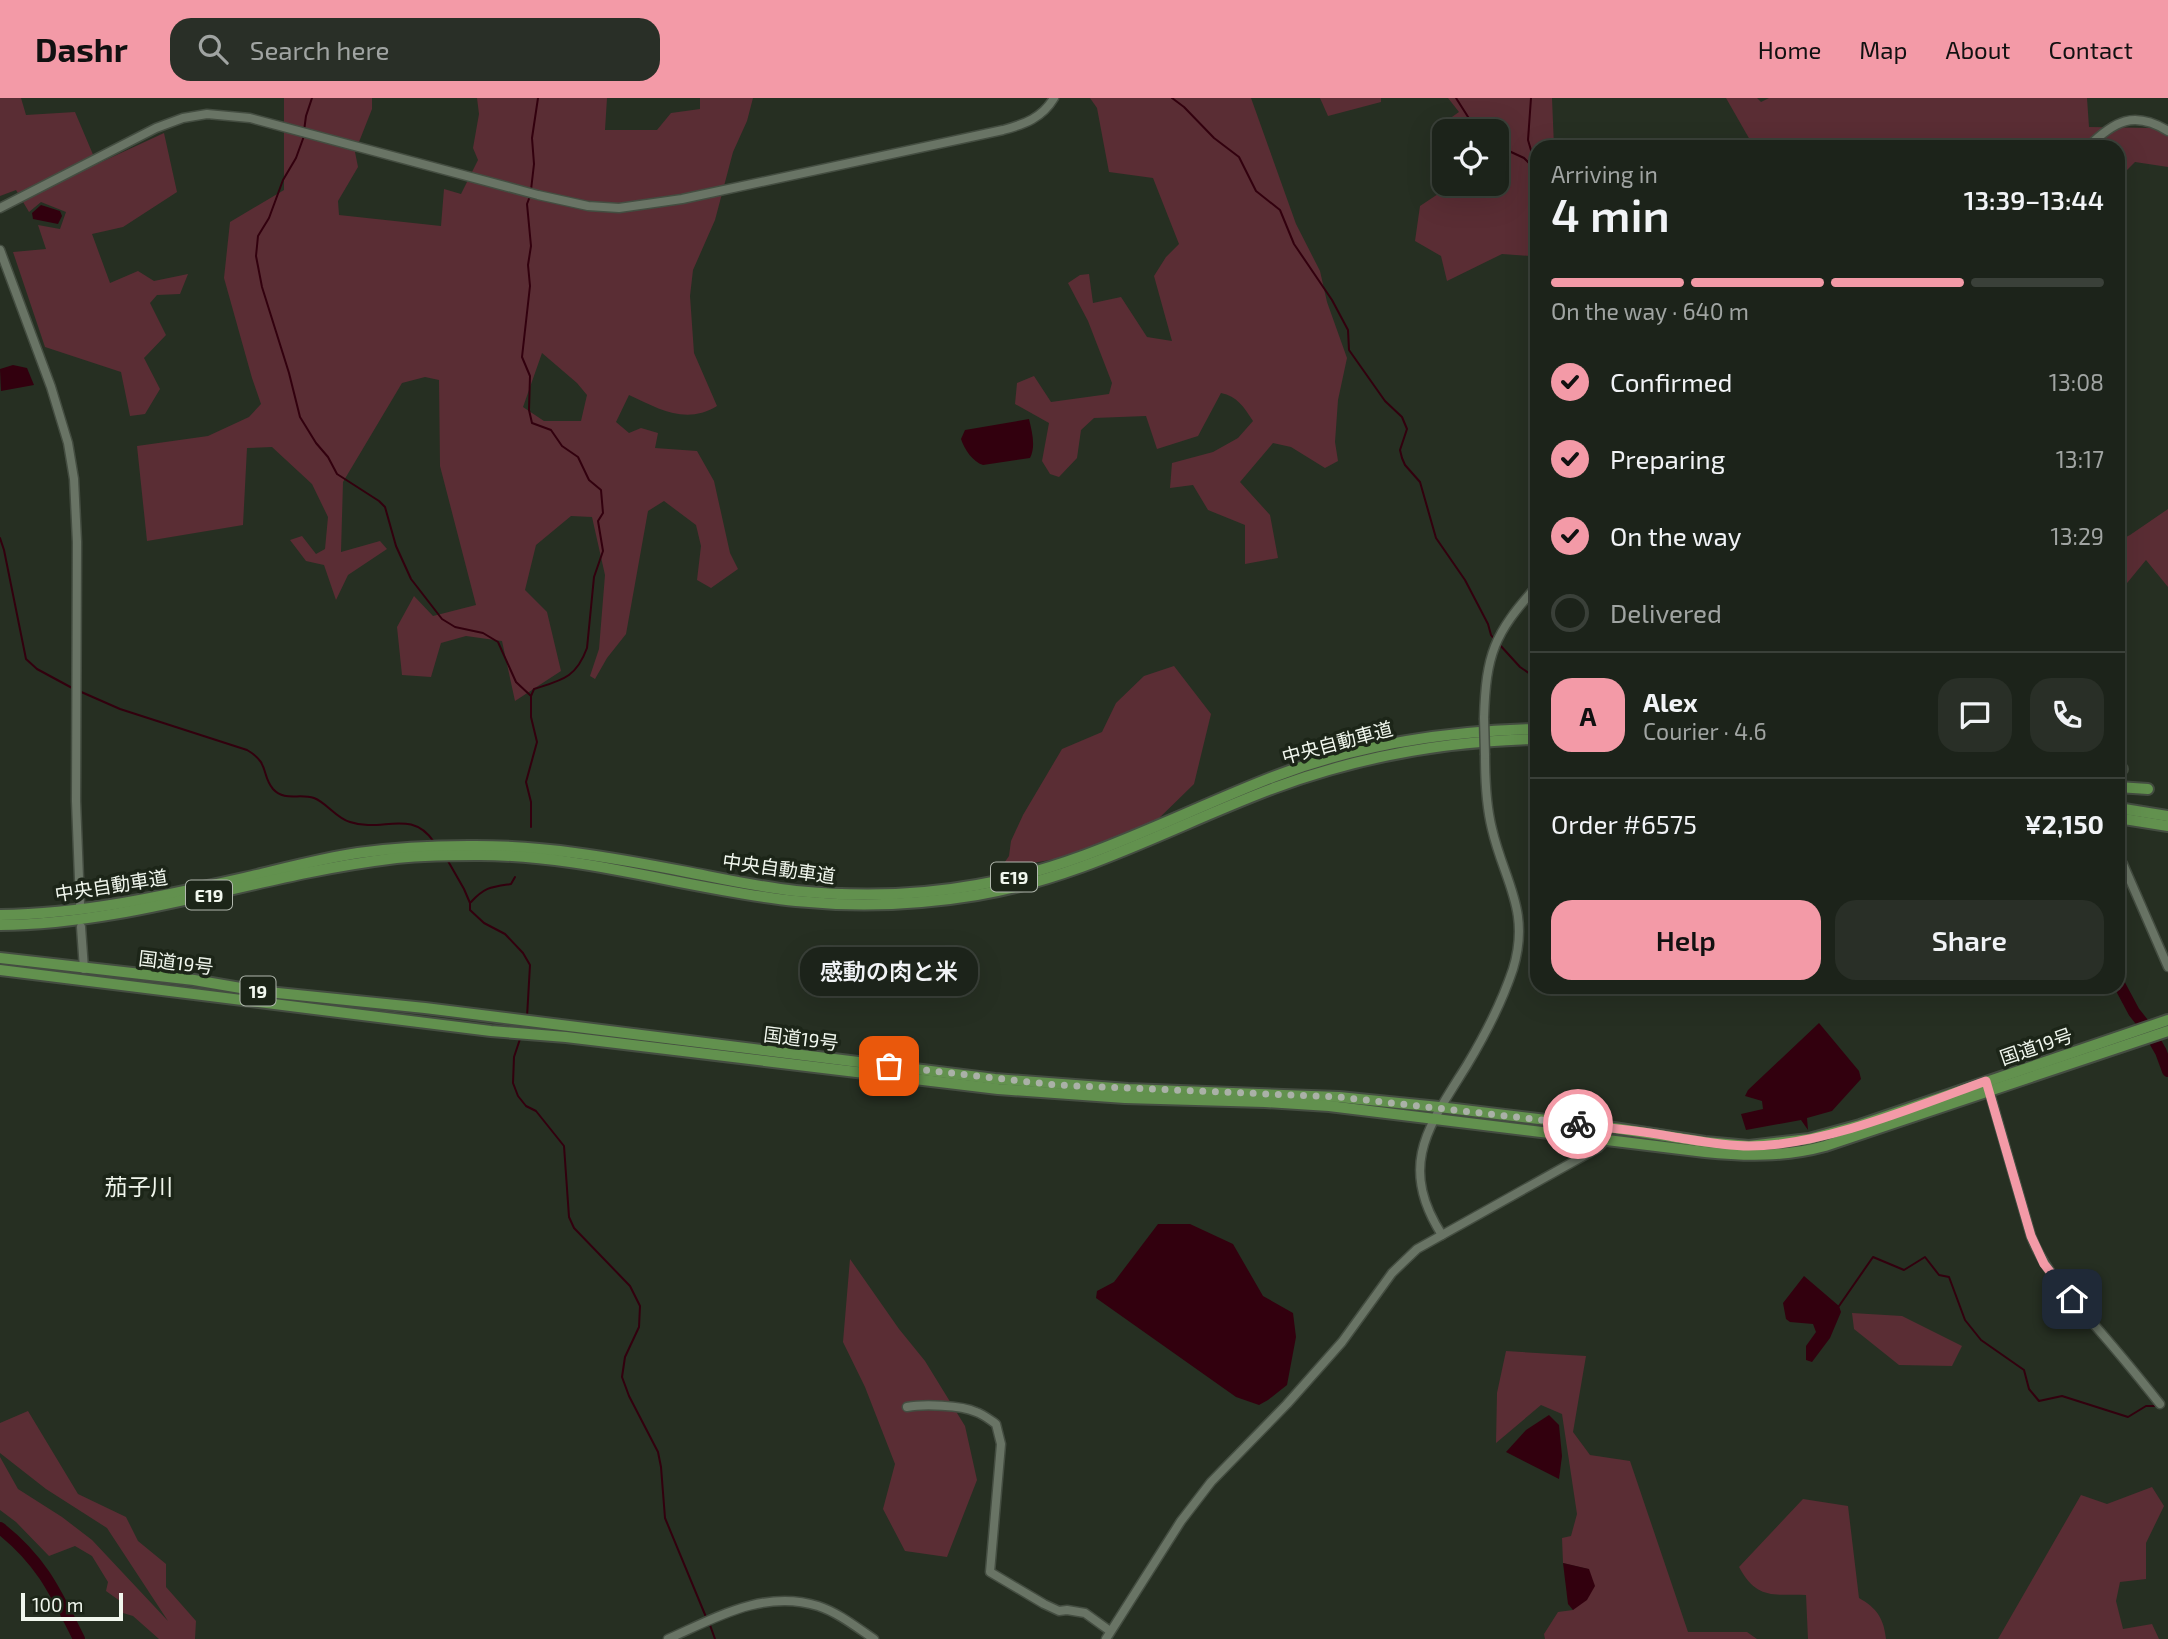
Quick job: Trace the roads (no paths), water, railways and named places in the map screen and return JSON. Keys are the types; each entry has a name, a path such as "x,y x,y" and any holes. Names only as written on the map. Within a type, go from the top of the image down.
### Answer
{"highway":[{"name":"中央自動車道","path":"0,915 96,908 329,859 510,846 572,852 794,890 875,895 944,890 1006,879 1064,863 1140,834 1275,776 1319,762 1416,740 1530,729"},
{"name":"中央自動車道","path":"474,850 571,862 794,901 876,905 946,900 1021,886 1066,873 1275,788 1333,769 1417,751 1530,739"},
{"path":"2125,787 2148,789"},
{"path":"2125,809 2168,816"},
{"path":"2125,819 2168,826"},
{"name":"中央自動車道","path":"0,925 97,918 416,851"},
{"name":"国道19号","path":"0,958 1007,1081 1128,1089 1339,1097 1749,1146 1809,1139 1988,1087"},
{"name":"国道19号","path":"0,970 1011,1090 1125,1098 1329,1106 1721,1154 1779,1154 1825,1146 2134,1036 2168,1020"},
{"name":"国道19号","path":"2134,1036 2168,1031"}],"street":[{"path":"0,208 156,128 183,118 207,114 250,118 538,195 619,208 682,199 1003,130 1026,124 1036,118 1054,98"},
{"path":"2096,140 2107,130 2132,120 2151,121 2168,131"},
{"path":"0,250 51,387 68,443 76,508 76,813 80,904"},
{"path":"1442,1235 1427,1205 1420,1169 1422,1148 1439,1107 1489,1027 1513,968 1519,938 1515,896 1492,830 1485,781 1484,718 1485,690 1494,645 1516,610 1530,594"},
{"path":"2125,869 2168,967"},
{"path":"81,927 84,969"},
{"path":"1988,1087 2031,1236 2044,1264 2160,1404"},
{"path":"907,1407 936,1406 975,1411 996,1424 1001,1444 990,1572 1059,1611 1084,1613 1108,1635 1181,1521 1211,1482 1287,1404 1342,1342 1392,1273 1418,1249 1598,1148 1606,1140"},
{"path":"668,1639 758,1603 778,1601 819,1607 845,1619 874,1639"}],"waterway":[{"path":"304,131 312,98"},
{"path":"531,190 534,164 532,138 538,98"},
{"path":"1172,98 1214,138 1239,157 1256,191 1280,210 1294,244 1332,300 1348,330 1349,350 1385,401 1402,417 1407,429 1400,450 1402,458 1420,482 1436,538 1465,580 1495,640"},
{"path":"1456,98 1469,119"},
{"path":"1530,147 1528,140 1531,98"},
{"path":"304,136 269,218 258,236 256,256 262,287 300,417 337,474 385,507 396,546 411,579 442,619 455,627 483,633 498,642 516,682 531,696"},
{"path":"1509,151 1530,164"},
{"path":"530,196 527,204 531,246 528,265 530,286 522,357 530,376 529,410 532,423 551,430 562,446 578,457 589,480 601,490 603,513 598,521 603,551 594,577 587,648 573,672 560,680 534,689 531,696 531,717 537,742 526,782 531,802 531,827"},
{"path":"0,538 26,659 37,669 74,689"},
{"path":"1499,644 1530,674"},
{"path":"79,691 120,709 247,750 262,764 269,784 282,795 314,798 340,817 362,825 395,823 416,826 434,842"},
{"path":"448,861 464,889 470,910 484,923 505,934 530,965 527,1017"},
{"path":"471,902 489,888 511,884 515,877"},
{"path":"2124,994 2161,1052 2168,1071"},
{"path":"520,1039 514,1057 513,1083 526,1106 536,1111 564,1146 569,1217 574,1228 630,1286 640,1306 639,1327 625,1357 622,1377 658,1452 665,1518 706,1617"},
{"path":"1839,1306 1873,1257 1904,1270 1925,1257 1939,1275 1949,1277 1965,1320 1981,1340 2024,1370 2029,1389 2039,1401 2062,1396 2128,1417 2146,1406 2158,1406"},
{"path":"0,1528 27,1553 47,1579 79,1639"},
{"path":"710,1625 715,1639"}],"place":[{"name":"感動の肉と米","path":"889,1066"}],"district":[{"name":"茄子川","path":"139,1186"}]}
